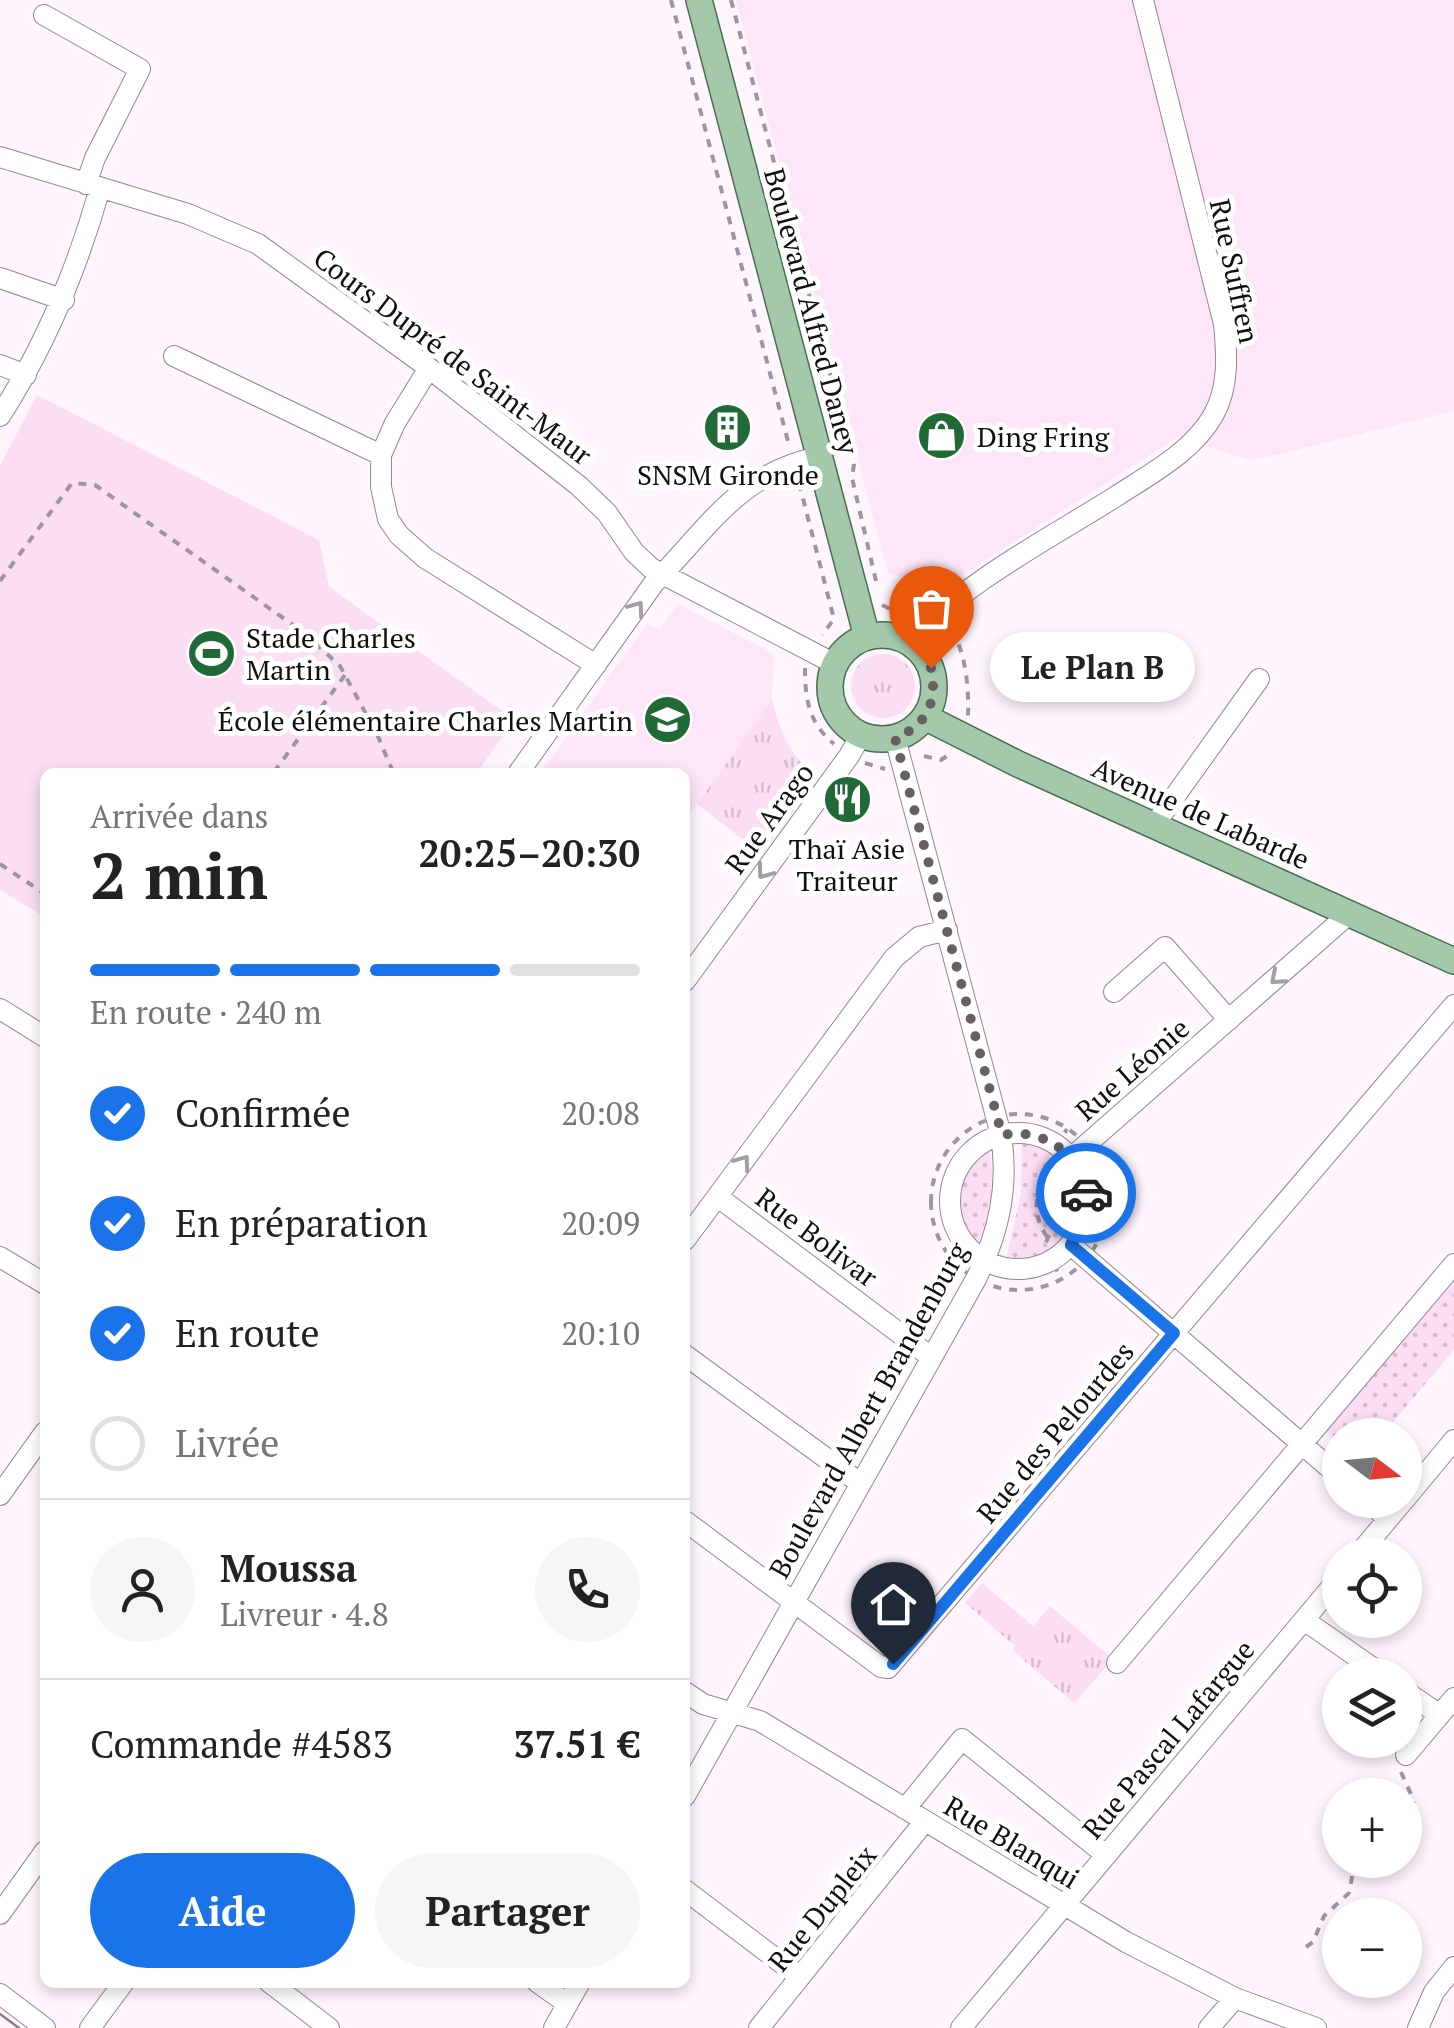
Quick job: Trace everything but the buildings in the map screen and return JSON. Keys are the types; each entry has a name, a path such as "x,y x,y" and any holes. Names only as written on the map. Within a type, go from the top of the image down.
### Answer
{"main road":[{"name":"Boulevard Alfred Daney","path":"698,0 806,459 867,637"},
{"path":"896,636 910,642 931,668 934,685 926,717 895,738 853,749 847,726 836,713 831,697 835,664 843,652 867,637 896,636"},
{"name":"Avenue de Labarde","path":"926,717 1004,757 1454,961"}],"street":[{"name":"Rue Suffren","path":"910,642 922,628 996,571 1169,462 1201,433 1222,394 1226,372 1224,324 1143,0"},
{"path":"0,416 64,300 93,186 95,158 140,69 44,15"},
{"name":"Cours Dupré de Saint-Maur","path":"0,157 213,223 258,244 428,368 579,486 607,513 634,552 663,574 835,664"},
{"path":"0,278 64,300"},
{"path":"174,356 381,455"},
{"path":"0,365 26,374"},
{"path":"428,368 381,455 384,504 399,535 425,558 596,664"},
{"path":"521,768 697,532 728,502 806,459"},
{"path":"1155,824 1258,679"},
{"name":"Boulevard Albert Brandenburg","path":"690,1787 984,1261 1003,1200 1002,1135 895,738"},
{"name":"Rue Arago","path":"690,974 853,749"},
{"name":"Rue Léonie","path":"1065,1144 1229,1020 1350,914"},
{"path":"690,1233 894,958 919,937 947,930"},
{"name":"Rue Léonie","path":"1114,992 1166,947 1229,1020"},
{"name":"Rue des Pelourdes","path":"793,1602 881,1667 893,1664 1454,1005"},
{"path":"0,1009 40,1033"},
{"path":"1024,1133 1065,1144 1080,1171 1087,1201 1085,1217 1056,1270 998,1267 984,1261 963,1242 950,1200 957,1171 965,1159 975,1148 1002,1135 1024,1133"},
{"name":"Rue Bolivar","path":"718,1196 931,1357"},
{"path":"1071,1245 1322,1461"},
{"path":"0,1257 40,1281"},
{"path":"1118,1663 1454,1264"},
{"path":"690,1359 860,1483"},
{"path":"0,1494 40,1439"},
{"path":"1422,1478 1454,1440"},
{"path":"1372,1538 1388,1519"},
{"path":"690,1526 793,1602"},
{"name":"Rue Pascal Lafargue","path":"962,2028 1322,1598"},
{"path":"1304,1620 1358,1658"},
{"name":"Rue Blanqui","path":"690,1695 703,1704 760,1721 1126,1942 1235,1998 1316,2028"},
{"path":"1422,1736 1454,1698"},
{"path":"1422,1703 1440,1715"},
{"path":"905,1809 962,1739 1106,1855"},
{"name":"Rue Dupleix","path":"759,2028 926,1821"},
{"path":"0,1914 40,1858"},
{"path":"690,1894 800,1978"},
{"path":"1418,2028 1434,1992 1454,1967"},
{"path":"90,2028 120,1988"},
{"path":"276,1988 330,2028"},
{"path":"545,1988 568,2004"},
{"path":"554,2028 577,1988"},
{"path":"0,1994 45,2028"},
{"path":"1209,2028 1235,1998"}],"path":[{"path":"671,0 806,459 834,619 816,641"},
{"path":"731,0 854,464 852,478 878,587"},
{"path":"0,581 72,484 84,482 95,486 303,632 340,666 378,734 391,768"},
{"path":"882,606 900,614 915,610"},
{"path":"952,630 963,661 968,721"},
{"path":"805,664 810,713 817,730 889,770"},
{"path":"277,768 345,675"},
{"path":"924,756 940,760 953,752"},
{"path":"0,864 40,891"},
{"path":"1047,1237 1037,1223 1036,1200 1065,1144"},
{"path":"1051,1170 1061,1188 1061,1212 1045,1246 1056,1270"},
{"path":"1306,1946 1314,1942 1324,1916 1349,1893 1352,1878"}],"shaded area":[{"path":"736,0 1454,0 1454,411 1251,461 1178,437 940,589 888,573"},
{"name":"École élémentaire Charles Martin","path":"678,604 774,654 772,700 690,814 690,768 544,768 647,624 660,629"}],"green space":[{"name":"Stade Charles Martin","path":"37,395 319,540 329,587 515,720 480,768 40,768 40,914 0,890 0,466"},
{"path":"883,654 906,663 915,686 906,709 883,718 860,709 851,686 860,663"},
{"path":"772,700 788,744 817,778 762,854 697,804"},
{"path":"1022,1138 1049,1146 1062,1155 1076,1177 1081,1203 1077,1228 1065,1246 1042,1258 1014,1261 1006,1260 1021,1193"},
{"path":"989,1147 990,1199 975,1249 962,1237 956,1210 964,1181"},
{"path":"1454,1276 1454,1350 1396,1418 1335,1418"},
{"path":"982,1583 1033,1626 1050,1606 1113,1659 1074,1703 965,1603"}],"tram line":[{"path":"0,2014 19,2028"}],"way so far":[{"path":"931,668 934,685 926,717 907,734 895,738 1002,1135 1024,1133 1057,1144 1080,1171 1086,1193"}],"place":[{"name":"SNSM Gironde","path":"728,427"},
{"name":"Ding Fring","path":"942,436"},
{"name":"Stade Charles Martin","path":"211,653"},
{"name":"Le Plan B","path":"931,668"},
{"name":"École élémentaire Charles Martin","path":"668,720"},
{"name":"Thaï Asie Traiteur","path":"847,800"}],"route":[{"path":"893,1664 1174,1333 1071,1245 1085,1217 1086,1193"}]}
